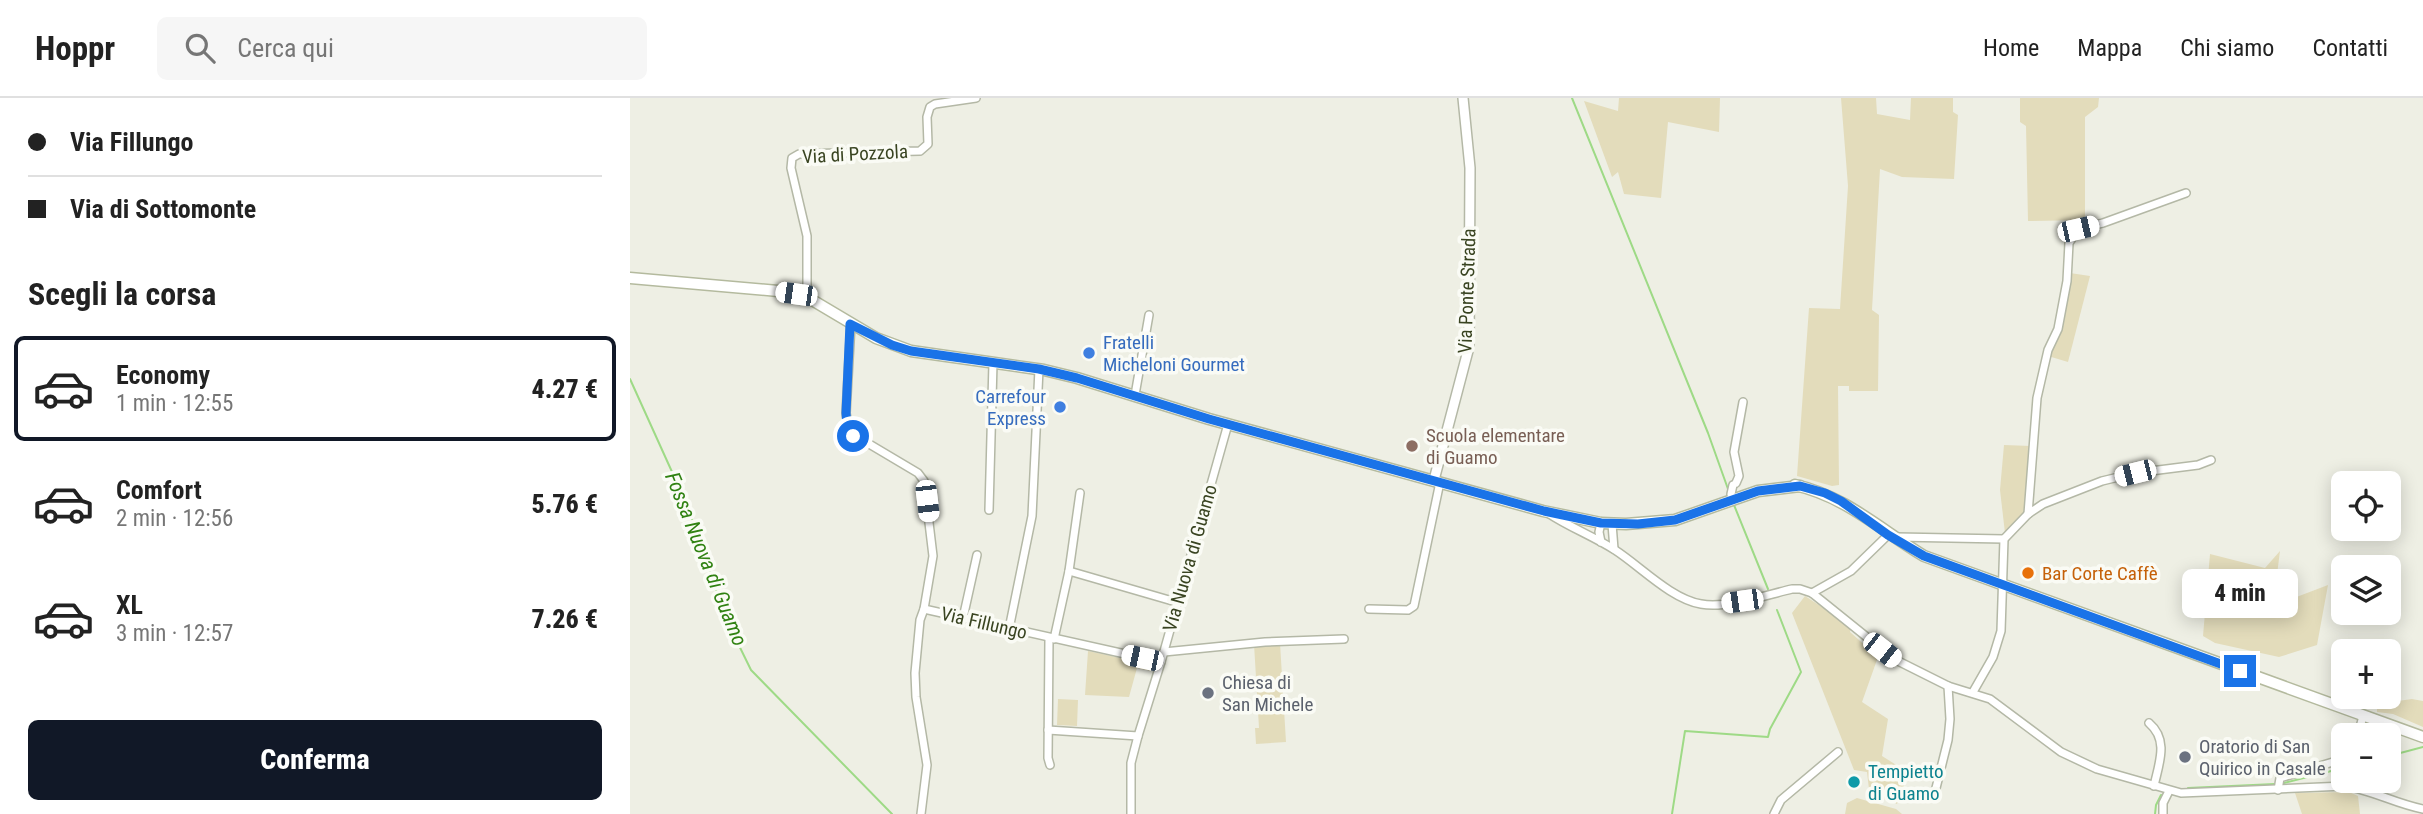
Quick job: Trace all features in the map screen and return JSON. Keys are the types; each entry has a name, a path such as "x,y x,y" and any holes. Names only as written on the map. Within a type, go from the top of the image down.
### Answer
{"main road":[{"path":"630,278 778,291 807,297 850,324 892,345 911,351 1039,369 1077,378 1228,424 1544,511 1607,523 1638,524 1675,520 1758,491 1800,486"},
{"path":"1665,520 1733,487 1786,483 1825,493 1924,556 2423,737"}],"street":[{"name":"Via di Pozzola","path":"807,297 807,236 791,168 792,159 799,154 920,150 928,144 927,117 930,107 976,98"},
{"name":"Via Ponte Strada","path":"1437,481 1469,347 1470,168 1463,98"},
{"path":"2028,514 2037,398 2048,350 2058,329 2067,281 2069,243 2078,229 2103,223 2186,193"},
{"path":"1135,396 1149,315"},
{"name":"Via Fillungo","path":"850,324 846,413 849,432 918,473 924,481 933,556 924,609 1161,662"},
{"path":"989,510 993,363"},
{"path":"1009,629 1032,516 1039,369"},
{"path":"1733,487 1739,476 1734,452 1743,402"},
{"name":"Via Nuova di Guamo","path":"1131,814 1130,780 1138,736 1228,424"},
{"path":"1973,692 1998,643 2004,539 2028,514 2043,504 2102,481 2211,460"},
{"path":"1369,609 1408,610 1415,606 1437,481"},
{"path":"1051,765 1048,758 1048,730 1051,639 1069,571 1080,493"},
{"path":"1544,511 1614,549 1679,596 1699,604 1742,601 1792,589 1812,593 1894,659 1948,686 1990,699 2061,752 2097,769 2181,793 2278,786 2345,786 2362,789 2404,806 2423,809"},
{"path":"1601,542 1599,532 1607,523"},
{"path":"1607,523 1614,549"},
{"path":"1812,593 1850,571 1890,536 2004,539"},
{"path":"963,618 977,555"},
{"path":"1069,571 1177,603"},
{"path":"921,814 927,765 915,680 920,620 924,609"},
{"path":"1164,652 1265,642 1343,639"},
{"path":"1934,792 1948,740 1948,686"},
{"path":"2361,723 2362,716"},
{"path":"2148,723 2158,734 2161,743 2154,786"},
{"path":"1048,730 1138,736"},
{"path":"1774,814 1781,800 1838,752"},
{"path":"2278,786 2280,778 2331,763"},
{"path":"2162,814 2163,803 2169,791"}],"shaded area":[{"path":"1619,98 1720,98 1719,132 1668,122 1661,198 1624,194 1618,172 1612,177 1584,101 1618,111"},
{"path":"1841,98 1876,98 1877,114 1910,120 1911,98 1953,98 1953,112 1958,115 1954,179 1902,177 1880,169 1872,310 1879,315 1878,391 1849,391 1849,386 1838,386 1839,485 1832,486 1797,476 1809,308 1840,309 1848,186"},
{"path":"2020,98 2099,98 2098,107 2085,117 2085,220 2028,221 2026,126 2020,122"},
{"path":"2070,273 2090,276 2068,362 2048,356"},
{"path":"2004,445 2031,446 2028,510 2005,533 2000,490"},
{"path":"2280,551 2273,606 2328,585 2317,645 2279,657 2215,643 2203,636 2210,554 2265,568"},
{"path":"1805,596 1851,626 1850,632 1878,657 1862,702 1888,719 1882,756 1909,773 1897,804 1869,789 1867,772 1854,770 1792,613"},
{"path":"1280,643 1286,742 1256,744 1255,728 1259,728 1254,644"},
{"path":"1088,651 1153,665 1151,671 1137,668 1129,697 1085,695"},
{"path":"1058,699 1078,700 1077,726 1057,725"},
{"path":"2401,701 2423,701 2423,727 2393,714 2377,712 2377,709 2401,709"},
{"path":"2295,793 2351,793 2358,796 2360,814 2302,814"},
{"path":"1857,798 1896,809 1902,814 1845,814 1847,803"}],"waterway":[{"path":"1572,98 1708,433 1728,489"},
{"name":"Fossa Nuova di Guamo","path":"630,379 687,505 727,621 751,670 892,814"},
{"path":"1734,505 1768,589"},
{"path":"1672,814 1685,731 1768,737 1801,672 1777,610"},
{"path":"2401,753 2423,747"},
{"path":"2280,784 2331,771"},
{"path":"2188,788 2275,784"},
{"path":"2155,814 2161,795"}],"place":[{"name":"Fratelli Micheloni Gourmet","path":"1089,353"},
{"name":"Carrefour Express","path":"1060,407"},
{"name":"Scuola elementare di Guamo","path":"1412,446"},
{"name":"Bar Corte Caffè","path":"2028,573"},
{"name":"Chiesa di San Michele","path":"1208,693"},
{"name":"Oratorio di San Quirico in Casale","path":"2185,757"},
{"name":"Tempietto di Guamo","path":"1854,782"}],"route":[{"path":"853,436 847,426 846,413 850,373 850,324 876,338 911,351 1039,369 1077,378 1209,419 1544,511 1601,523 1638,524 1675,520 1699,514 1758,491 1800,486 1810,488 1841,501 1888,535 1924,556 2240,671"}]}
